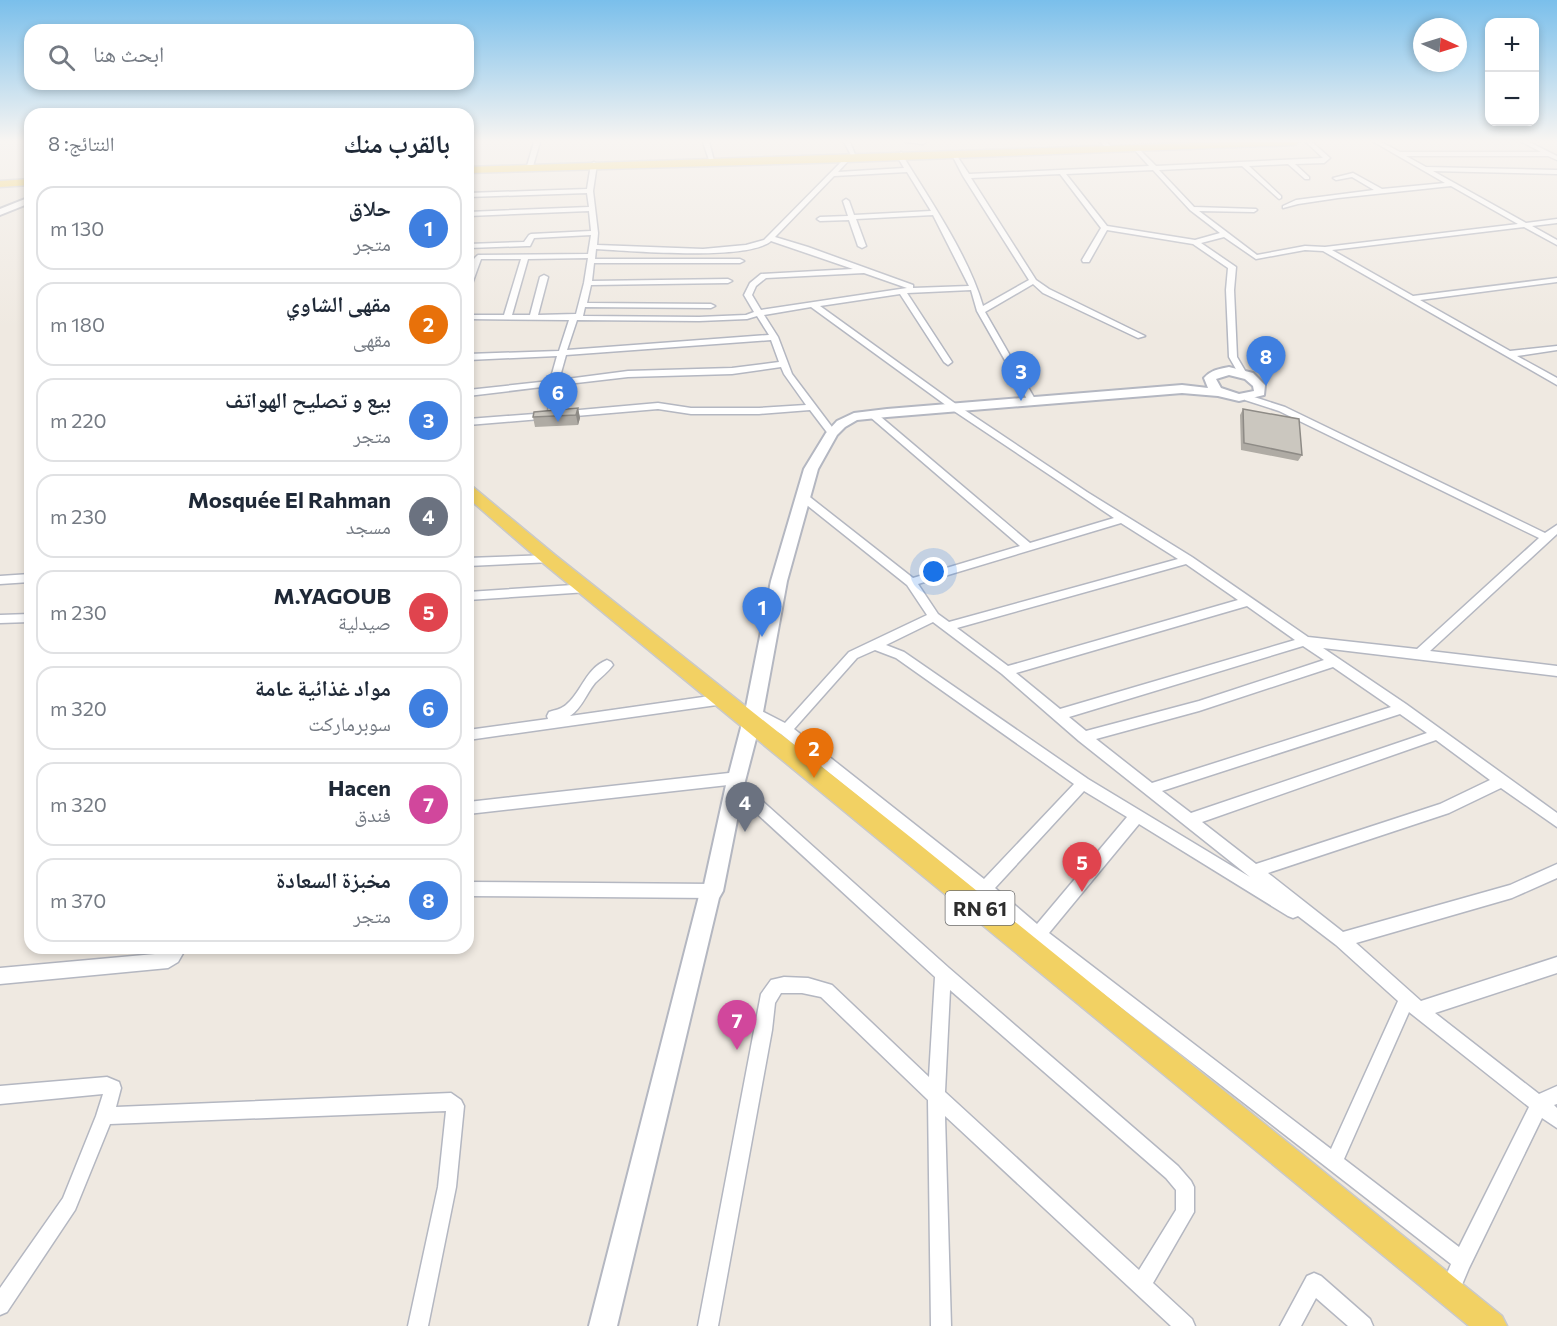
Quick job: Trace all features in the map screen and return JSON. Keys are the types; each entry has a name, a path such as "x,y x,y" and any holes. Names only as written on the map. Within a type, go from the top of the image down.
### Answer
{"main road":[{"name":"RN 61","path":"474,495 549,559 724,699 752,718 1449,1293 1492,1326"}],"street":[{"path":"0,212 21,204"},
{"path":"552,414 555,383 563,352 582,305 588,283 595,233 591,204"},
{"path":"593,247 723,249 754,246 766,242 804,204"},
{"path":"847,204 862,246"},
{"path":"930,204 974,288 981,311 1032,402"},
{"path":"984,204 1032,281 1046,291 1141,336"},
{"path":"1086,204 1105,228 1195,242 1226,234"},
{"path":"1187,204 1256,257 1305,248 1325,249 1557,221"},
{"path":"1285,207 1292,204"},
{"path":"1487,204 1557,243"},
{"path":"474,214 591,209"},
{"path":"1192,209 1254,210"},
{"path":"820,219 935,213"},
{"path":"1086,260 1105,228"},
{"path":"474,246 527,244 531,236 595,233"},
{"path":"770,238 811,249 868,271 877,278 917,289"},
{"path":"1195,242 1232,267 1230,290 1233,357 1243,374"},
{"path":"1325,249 1557,381"},
{"path":"474,268 478,257 740,261"},
{"path":"508,316 525,257"},
{"path":"832,433 788,374 774,338 748,295 753,285 764,276 868,271"},
{"path":"534,316 544,277"},
{"path":"1411,299 1557,280"},
{"path":"588,283 728,281"},
{"path":"981,311 1032,281"},
{"path":"474,317 699,319 747,317 759,313 917,289 974,288"},
{"path":"902,291 948,362"},
{"path":"582,305 711,306"},
{"path":"813,305 957,409 1188,560 1402,708 1557,821"},
{"path":"474,357 774,338"},
{"path":"1509,354 1557,348"},
{"path":"1222,372 1233,357"},
{"path":"474,392 628,374 732,371 784,364"},
{"path":"1182,389 1210,381 1213,375 1222,372 1243,374 1257,382 1260,389 1282,410"},
{"path":"1210,381 1222,393"},
{"path":"603,1326 710,892 713,891 752,718 779,581 811,469 832,433 841,424 854,417 872,414 957,409 1182,389 1222,393 1248,398 1282,410 1545,537"},
{"path":"1248,398 1257,395 1260,389"},
{"path":"474,421 658,406 691,411 759,411 811,407"},
{"path":"872,414 1029,548"},
{"path":"802,496 911,582 934,617 946,627 1006,671 1084,737 1341,940 1413,1005 1540,1103 1557,1119"},
{"path":"911,582 1122,519"},
{"path":"1419,654 1557,528"},
{"path":"474,562 549,559"},
{"path":"946,627 1188,560"},
{"path":"0,580 24,578"},
{"path":"474,596 588,588"},
{"path":"1006,671 1247,602"},
{"path":"786,730 853,655 934,617"},
{"path":"0,618 24,618"},
{"path":"1058,716 1305,641 1557,671"},
{"path":"875,645 900,655 1083,783 1341,940 1512,891 1557,871"},
{"path":"1084,737 1199,706 1334,662"},
{"path":"524,726 530,720 569,711 594,676 607,665"},
{"path":"474,734 724,699"},
{"path":"1150,789 1402,708"},
{"path":"752,718 786,730 1038,934 1462,1261"},
{"path":"1189,820 1436,735"},
{"path":"1254,872 1444,809 1501,781"},
{"path":"474,807 736,782 942,974 1172,1172 1185,1187 1185,1212 1141,1284"},
{"path":"985,889 1083,783"},
{"path":"1038,934 1138,815"},
{"path":"474,890 713,891"},
{"path":"0,976 168,960 175,954"},
{"path":"1334,1162 1413,1005 1557,965"},
{"path":"940,1326 936,1096 942,974"},
{"path":"708,1326 764,1030 767,1000 777,986 808,985 826,991 1185,1326"},
{"path":"0,1095 107,1085 113,1088 105,1116 69,1204 0,1305"},
{"path":"1449,1293 1462,1261 1540,1103 1557,1095"},
{"path":"105,1116 451,1102 456,1106 447,1187 418,1326"},
{"path":"1290,1326 1314,1283 1363,1326"}],"building":[{"path":"578,408 576,415 533,417 534,412"},
{"path":"1243,409 1299,419 1302,455 1244,443"}],"place":[{"name":"مخبزة السعادة","path":"1266,386"},
{"name":"بيع و تصليح الهواتف","path":"1021,401"},
{"name":"مواد غذائية عامة","path":"558,422"},
{"name":"حلاق","path":"762,637"},
{"name":"مقهى الشاوي","path":"814,778"},
{"name":"Mosquée El Rahman","path":"745,832"},
{"name":"M.YAGOUB","path":"1082,892"},
{"name":"Hacen","path":"737,1050"}]}
